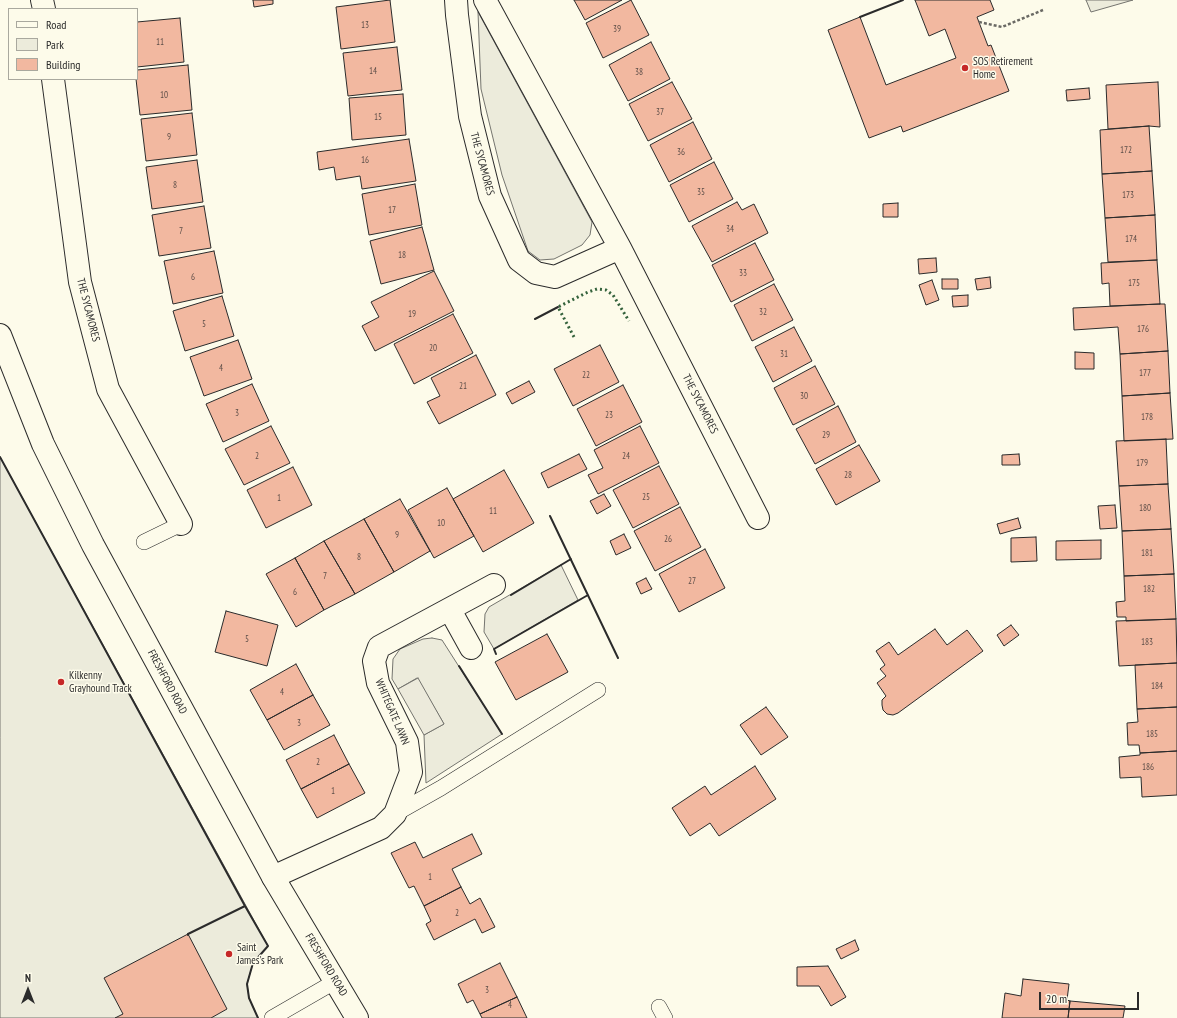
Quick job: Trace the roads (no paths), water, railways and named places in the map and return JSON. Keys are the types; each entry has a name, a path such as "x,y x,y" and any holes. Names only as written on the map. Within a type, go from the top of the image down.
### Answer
{"street":[{"name":"THE SYCAMORES","path":"456,0 456,15 470,116 490,196 519,260 536,273 555,277 620,248"},
{"name":"THE SYCAMORES","path":"485,0 620,248 758,518"},
{"name":"THE SYCAMORES","path":"53,80 80,282 108,389 181,524"},
{"name":"FRESHFORD ROAD","path":"0,335 43,444 93,545 273,877 336,980 357,1018"},
{"name":"WHITEGATE LAWN","path":"273,877 382,828 395,814 411,772 407,742 378,683 374,662 379,647 494,585"},
{"path":"450,610 471,648"}],"lane":[{"path":"144,542 181,524"},
{"path":"395,814 441,788 598,690"},
{"path":"272,1018 336,980"}],"place":[{"name":"SOS Retirement Home","path":"965,68"},
{"name":"Kilkenny Grayhound Track","path":"61,682"},
{"name":"Saint James's Park","path":"229,954"}]}
